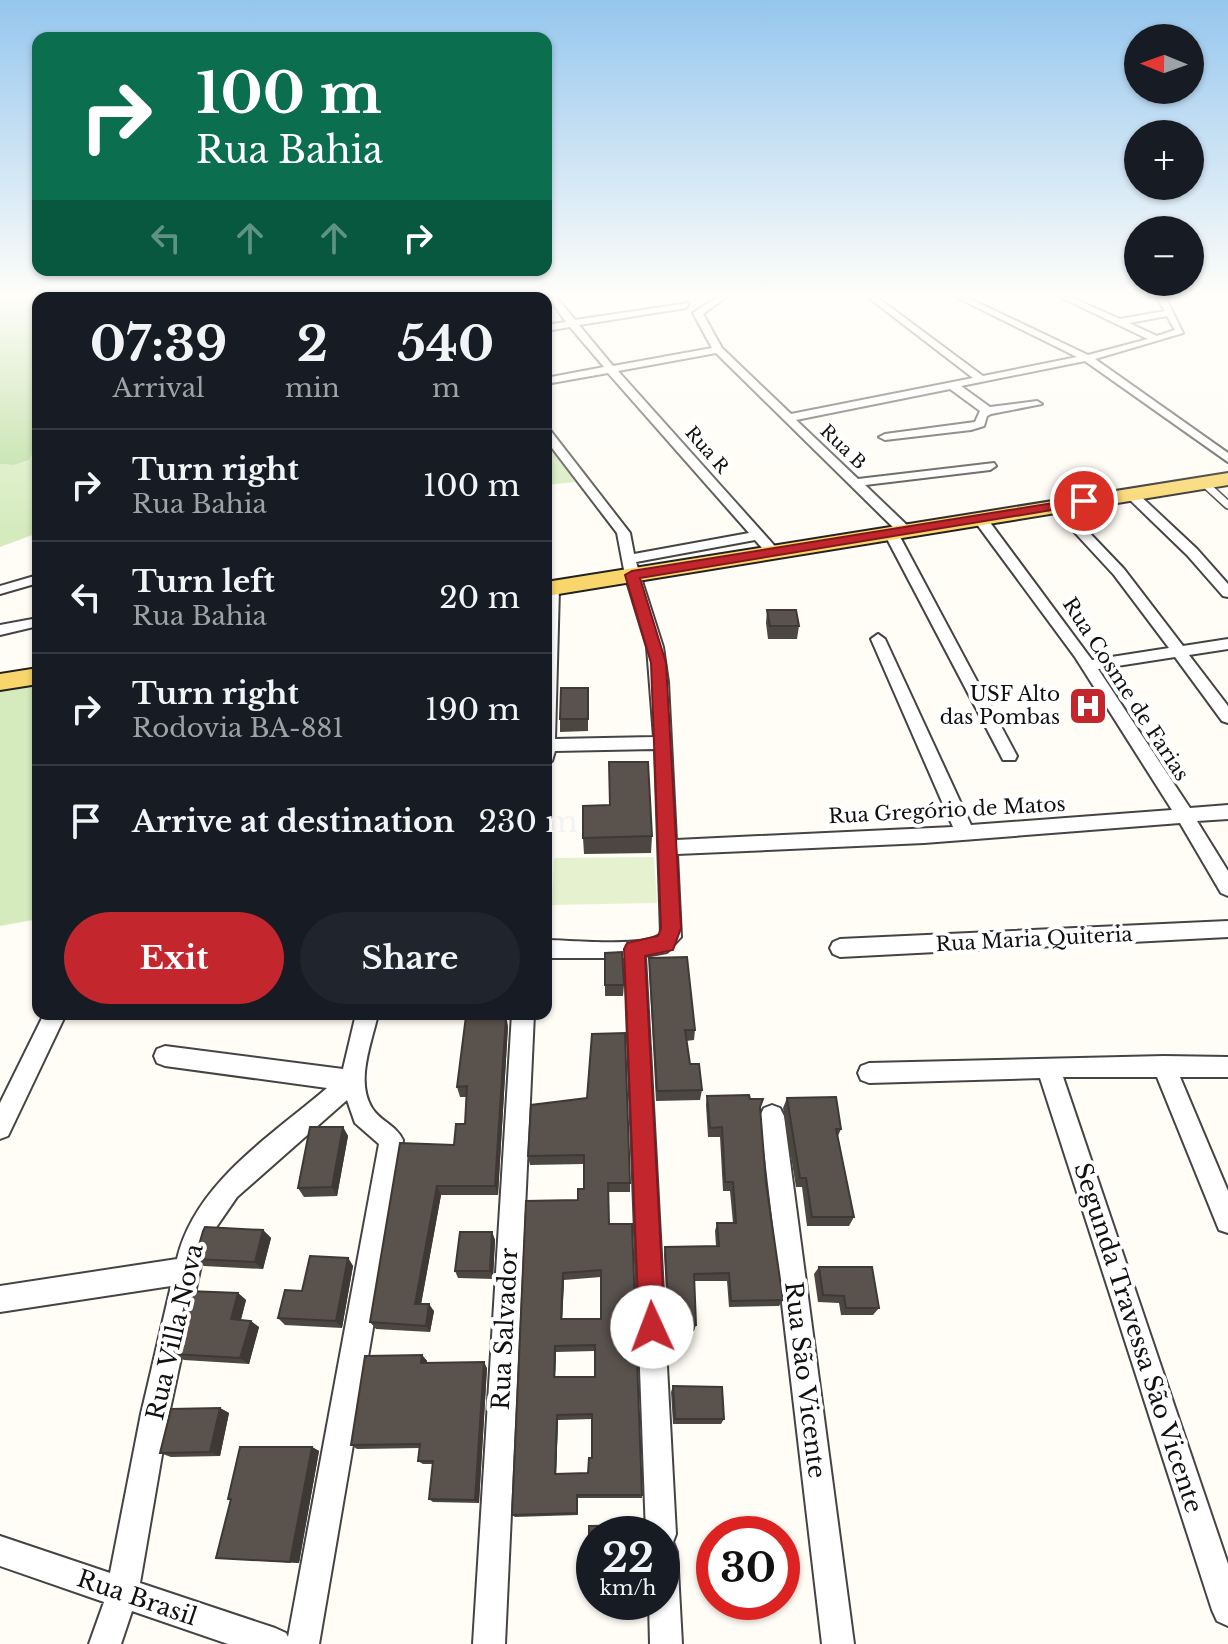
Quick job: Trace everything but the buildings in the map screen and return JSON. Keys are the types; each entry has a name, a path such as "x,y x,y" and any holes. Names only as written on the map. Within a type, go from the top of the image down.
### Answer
{"main road":[{"path":"552,587 631,567 774,553 1228,479"},
{"path":"0,682 32,677"}],"street":[{"path":"552,380 577,375"},
{"name":"Rua R","path":"617,375 774,553"},
{"name":"Rua B","path":"743,375 855,483 899,534 1009,756"},
{"path":"975,375 981,379"},
{"path":"788,418 1003,375"},
{"path":"1111,375 1228,458"},
{"path":"952,385 988,411"},
{"path":"885,437 971,427 980,424 982,414 988,411 1037,404"},
{"path":"552,440 623,533 659,663 671,937 660,946 635,949 552,949"},
{"path":"855,483 990,466"},
{"path":"1131,494 1192,552 1228,593"},
{"path":"1057,506 1119,572 1228,717"},
{"name":"Rua Cosme de Farias","path":"981,520 1035,588 1186,817 1228,888"},
{"path":"631,567 759,535"},
{"path":"0,590 32,581"},
{"path":"0,630 32,623"},
{"path":"878,639 965,833"},
{"path":"1086,666 1228,644"},
{"path":"552,751 663,743"},
{"name":"Rua Gregório de Matos","path":"668,847 965,833 1228,812"},
{"name":"Rua Maria Quiteria","path":"840,948 1228,929"},
{"path":"635,949 660,1516"},
{"path":"0,1128 52,1020"},
{"path":"303,1644 391,1140 363,1115 352,1081 366,1020"},
{"name":"Rua Salvador","path":"489,1644 523,1020"},
{"path":"165,1056 352,1081"},
{"path":"1164,1066 1228,1221"},
{"path":"869,1073 1048,1067 1228,1067"},
{"name":"Segunda Travessa São Vicente","path":"1048,1067 1228,1610"},
{"name":"Rua Villa Nova","path":"105,1644 122,1594 155,1414 195,1237 228,1188 352,1081"},
{"name":"Rua São Vicente","path":"772,1116 838,1644"},
{"path":"0,1299 186,1271"},
{"name":"Rua Brasil","path":"0,1551 275,1644"},
{"path":"665,1620 666,1644"}],"lane":[{"path":"1204,483 1228,505"}],"green space":[{"path":"0,375 32,375 32,455 29,460 14,465 0,464"},
{"path":"552,450 575,482 552,484"},
{"path":"32,455 32,535 0,547 0,464 14,465 29,460"},
{"path":"32,685 32,920 0,926 0,690"},
{"path":"654,857 657,903 552,905 554,858"}],"place":[{"name":"USF Alto das Pombas","path":"1088,706"}],"route":[{"path":"652,1327 635,949 666,944 671,937 671,928 659,663 632,575 892,535 1084,501"}]}
